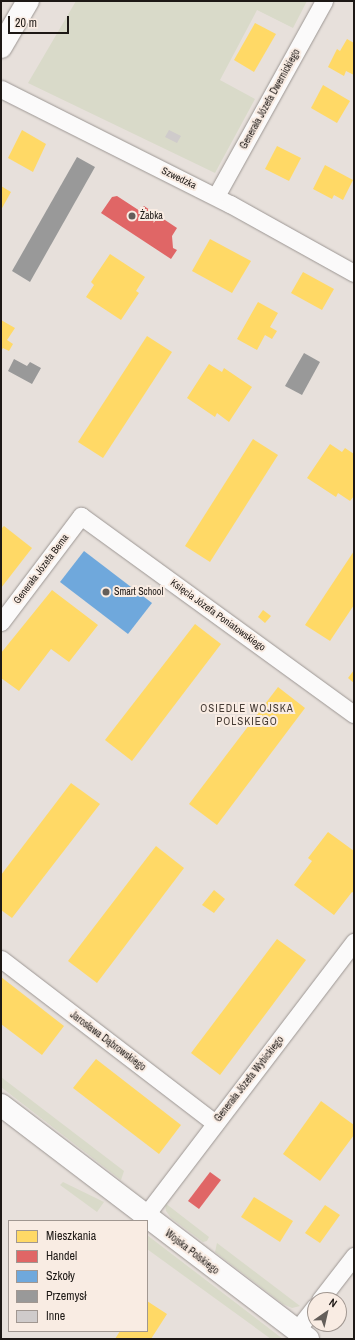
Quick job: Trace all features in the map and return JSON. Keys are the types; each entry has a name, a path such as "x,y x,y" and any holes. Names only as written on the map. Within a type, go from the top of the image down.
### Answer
{"street":[{"path":"1,47 28,1"},
{"name":"Generała Józefa Dwernickiego","path":"216,196 324,1"},
{"name":"Szwedzka","path":"1,89 216,196 354,274"},
{"name":"Generała Józefa Bema","path":"1,622 81,516"},
{"name":"Księcia Józefa Poniatowskiego","path":"81,516 354,714"},
{"name":"Generała Józefa Wybickiego","path":"145,1216 354,942"},
{"name":"Jarosława Dąbrowskiego","path":"1,959 215,1123"},
{"name":"Wojska Polskiego","path":"1,1105 302,1335"},
{"path":"326,1292 354,1256"},
{"path":"302,1335 307,1324"}],"green space":[{"path":"76,1 307,1 293,28 257,10 220,80 255,99 215,173 28,83"},
{"path":"1,1077 124,1171 121,1180 1,1087"},
{"path":"63,1182 104,1202 97,1212 60,1185"},
{"path":"165,1203 209,1237 207,1241 203,1242 171,1218 166,1211"},
{"path":"148,1236 283,1339 271,1339 148,1250"},
{"path":"217,1243 300,1306 292,1308 283,1304 215,1252"}],"building: Mieszkania":[{"path":"255,23 276,34 254,72 234,60"},
{"path":"347,39 354,43 354,75 346,71 344,76 328,67 337,49 340,51"},
{"path":"323,85 350,101 337,123 311,108"},
{"path":"22,130 46,144 33,172 8,158"},
{"path":"277,146 301,158 289,181 265,169"},
{"path":"325,165 353,180 343,200 334,195 332,199 313,189"},
{"path":"1,186 11,192 1,210"},
{"path":"210,239 251,261 232,293 192,271"},
{"path":"110,254 145,277 136,291 139,293 121,320 86,297 94,285 91,282"},
{"path":"303,272 334,289 322,310 291,293"},
{"path":"258,302 278,313 270,327 277,331 272,339 265,335 257,350 237,339"},
{"path":"1,320 15,328 7,340 13,344 9,351 3,348 1,351"},
{"path":"147,336 172,352 103,458 78,442"},
{"path":"209,364 222,372 224,368 252,387 229,422 217,413 215,417 187,398"},
{"path":"253,439 278,455 210,562 185,546"},
{"path":"330,444 342,452 345,448 354,454 354,496 350,501 338,493 336,497 307,478"},
{"path":"4,526 32,548 1,588 1,529"},
{"path":"354,551 354,605 330,641 305,625"},
{"path":"52,590 98,625 69,662 51,649 19,691 1,678 1,653"},
{"path":"263,610 271,616 265,623 258,617"},
{"path":"195,624 221,644 132,761 105,740"},
{"path":"354,670 354,683 348,678"},
{"path":"278,687 305,708 217,825 189,804"},
{"path":"71,783 100,804 12,918 1,910 1,875"},
{"path":"328,832 354,851 354,893 352,892 334,915 294,885 312,861 308,858"},
{"path":"156,846 184,868 97,983 68,961"},
{"path":"214,890 225,899 214,913 202,905"},
{"path":"277,939 306,960 220,1075 191,1053"},
{"path":"1,977 64,1026 42,1055 1,1024"},
{"path":"96,1059 181,1125 159,1154 73,1088"},
{"path":"321,1101 354,1125 354,1135 320,1181 283,1154"},
{"path":"254,1197 293,1221 280,1242 241,1217"},
{"path":"325,1205 340,1215 320,1243 305,1233"},
{"path":"148,1302 167,1314 151,1339 115,1339 119,1332 148,1332"}],"building: Handel":[{"path":"117,196 140,211 144,206 177,228 172,236 173,248 177,250 171,259 101,213 112,197"},
{"path":"210,1172 221,1180 199,1209 188,1201"}],"building: Szkoły":[{"name":"Smart School","path":"84,551 152,603 128,634 60,582"}],"building: Przemysł":[{"path":"77,157 95,167 30,282 12,271"},
{"path":"304,353 320,362 302,395 285,386"},
{"path":"14,359 27,366 30,362 41,368 32,384 8,371"}],"building: Inne":[{"path":"169,130 181,136 177,143 165,137"}],"place":[{"name":"Żabka","path":"132,216"},
{"name":"Smart School","path":"106,592"}],"district":[{"name":"OSIEDLE WOJSKA POLSKIEGO","path":"247,715"}]}
